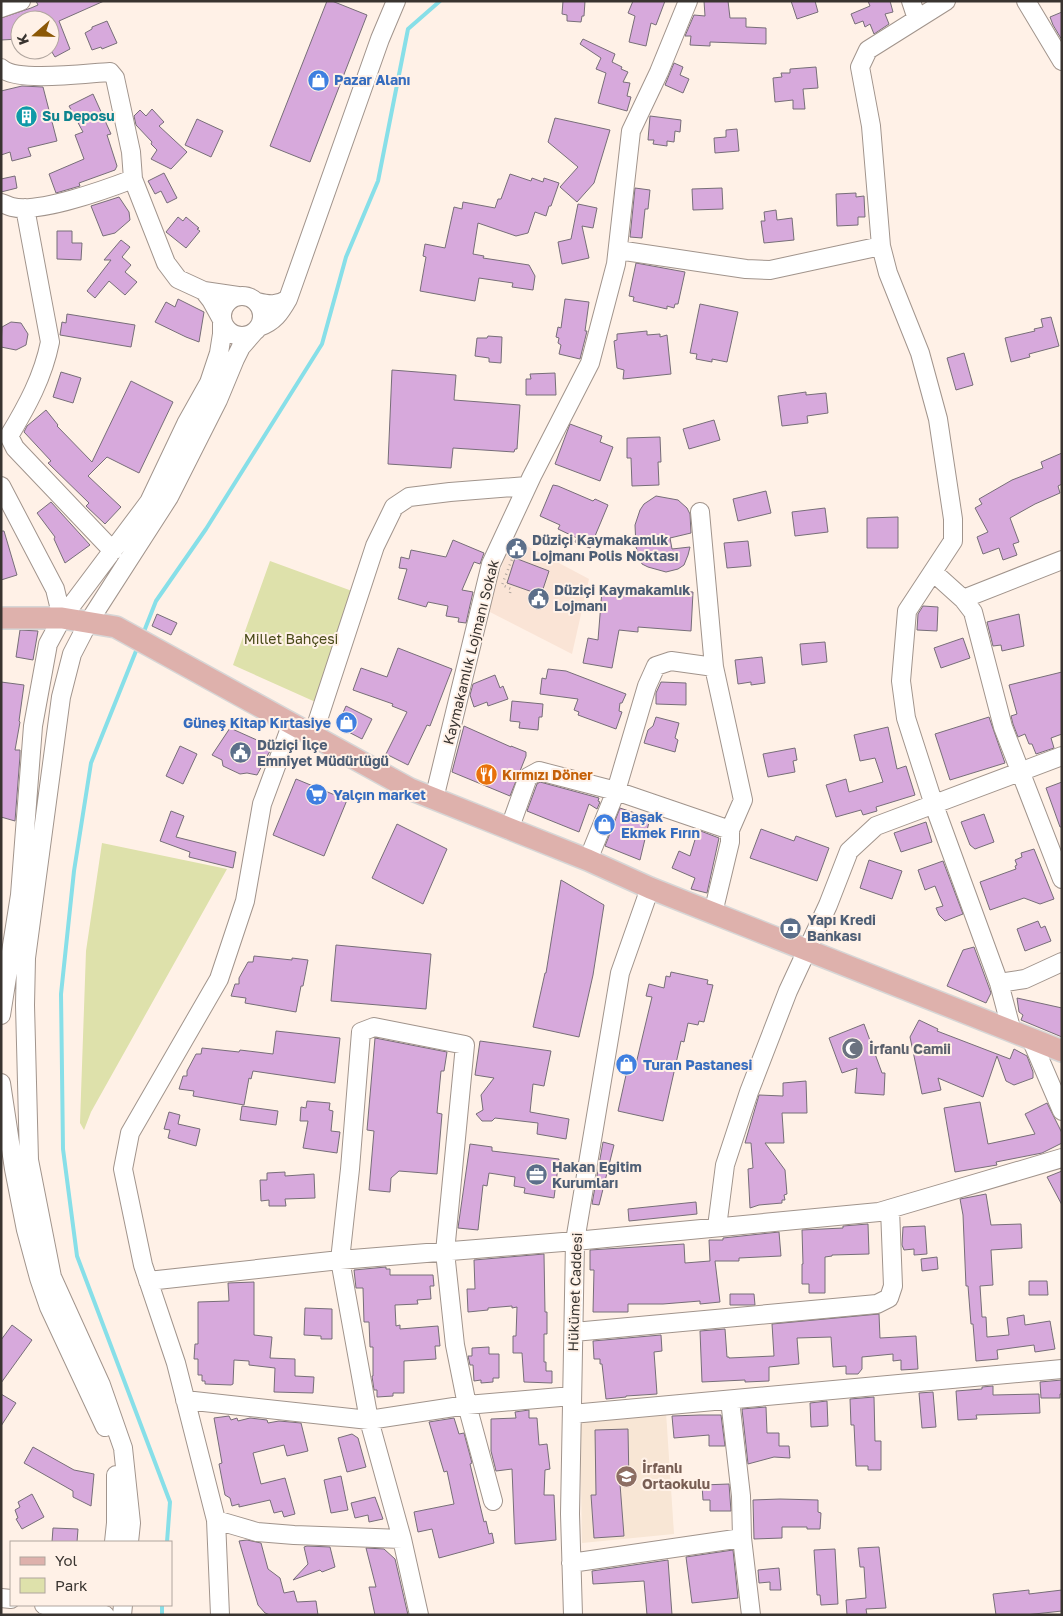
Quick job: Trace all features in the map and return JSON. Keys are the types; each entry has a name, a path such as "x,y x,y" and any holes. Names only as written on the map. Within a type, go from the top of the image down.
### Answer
{"main road":[{"path":"1,618 62,618 116,627 410,789 588,860 650,888 1062,1052"}],"street":[{"path":"1,8 21,1"},
{"name":"Kaymakamlık Lojmanı Sokak","path":"434,799 491,564 527,486 590,363 616,264 631,131 659,72 688,1"},
{"path":"911,1 917,19"},
{"path":"946,1 868,50 860,67 870,126 881,246 888,273 920,353 938,419 954,519 953,542 907,611 901,681 906,718 934,804 999,983 1012,1032"},
{"path":"1026,1 1062,61"},
{"path":"204,291 229,332 235,335 248,336 276,318 288,299 389,6"},
{"path":"2,70 15,75 62,76 110,72 115,78 131,152 133,179 166,263 178,279 204,291 251,298 267,305 281,304 288,299"},
{"path":"1,202 13,208 34,208 96,194 133,179"},
{"path":"24,208 50,342 46,362 29,402 9,436 15,448 113,551"},
{"path":"618,250 746,269 770,270 881,246"},
{"path":"1,1015 7,942 20,895 33,726 48,644 62,618 149,502 209,382 219,352 223,308 232,298 238,296"},
{"path":"129,1541 131,1523 123,1448 101,1385 52,1277 30,1160 25,1004 26,958 61,697 72,654 88,623 169,497 218,400 241,347 257,330 262,321 262,314 257,302"},
{"path":"1,486 55,589 62,618"},
{"path":"313,735 375,546 394,507 409,497 527,486"},
{"path":"700,512 714,667 743,800 730,830 730,842 713,913"},
{"path":"963,599 1062,560"},
{"path":"932,572 963,599 973,612 1003,727 1062,879"},
{"path":"588,860 616,791 647,686 656,666 671,661 714,667"},
{"path":"220,1615 216,1520 176,1362 143,1265 123,1169 130,1133 219,979 245,901 262,804 292,723"},
{"path":"717,1227 725,1165 748,1092 788,990 828,905 849,851 876,826 1062,756"},
{"path":"509,830 528,777 539,771 616,791 730,830"},
{"name":"Hükümet Caddesi","path":"573,1615 570,1514 575,1241 620,973 650,888"},
{"path":"999,983 1025,979 1062,962"},
{"path":"419,1615 402,1539 369,1420 340,1260 350,1169 361,1032 374,1027 465,1045 445,1252 455,1345 467,1405 493,1501"},
{"path":"1031,1039 1062,1111"},
{"path":"27,1065 1,1082 14,1169 26,1230 49,1307 103,1422 110,1446 116,1476 114,1541"},
{"path":"148,1281 340,1260 575,1241 879,1212 1062,1158"},
{"path":"574,1332 877,1304 889,1298 894,1286 890,1209"},
{"path":"572,1414 1062,1369"},
{"path":"185,1400 369,1420 467,1405 572,1396"},
{"path":"730,1400 741,1496 742,1538 751,1615"},
{"path":"216,1520 257,1532 402,1539"},
{"path":"572,1563 742,1538"},
{"path":"50,1606 106,1615"}],"path":[{"path":"508,570 502,585 512,589 510,593"}],"shaded area":[{"name":"Düziçi Kaymakamlık Lojmanı","path":"512,538 589,579 572,654 486,610"},
{"name":"İrfanlı Ortaokulu","path":"666,1412 674,1534 582,1543 580,1418"}],"green space":[{"name":"Millet Bahçesi","path":"270,561 352,591 320,704 233,665"},
{"path":"102,843 227,869 91,1112 84,1130 80,1123 86,951"}],"building":[{"path":"36,1 104,1 60,21 60,10 25,10 38,5"},
{"name":"Pazar Alanı","path":"327,1 332,1 367,15 310,162 270,146"},
{"path":"563,1 585,1 584,16 582,16 581,22 567,21 567,15 562,14"},
{"path":"633,1 665,1 656,25 651,23 646,46 629,42 635,16 628,13"},
{"path":"704,1 728,1 730,18 746,18 746,27 766,28 766,44 710,42 710,46 690,45 691,36 685,36 694,15 705,16"},
{"path":"791,1 815,1 818,12 797,19"},
{"path":"868,1 890,1 893,12 885,14 889,24 874,34 870,24 865,27 863,21 855,24 851,14 870,6"},
{"path":"1062,12 1062,40 1050,17"},
{"path":"10,15 10,40 1,40 1,18"},
{"path":"107,21 117,43 102,49 101,47 92,50 85,33 92,29 92,27"},
{"path":"60,24 70,49 60,54"},
{"path":"583,39 615,54 612,62 628,72 623,82 630,83 627,96 631,97 627,111 598,103 606,73 596,69 601,58 580,44"},
{"path":"674,63 683,67 680,75 689,79 683,93 665,85"},
{"path":"816,67 818,88 803,89 805,109 793,109 793,100 775,102 773,78 782,77 781,73 790,73 790,69"},
{"name":"Su Deposu","path":"22,86 43,87 57,141 28,148 31,156 12,161 10,152 1,155 1,91"},
{"path":"93,94 111,134 107,135 117,166 115,170 79,183 80,186 56,193 49,174 84,159 75,135 83,132 69,106"},
{"path":"152,109 164,122 159,126 187,152 171,169 151,159 157,150 136,125 134,116 140,110 146,116"},
{"path":"650,116 681,120 680,132 675,131 674,142 667,141 667,146 653,144 654,140 648,140"},
{"path":"555,118 610,130 594,183 577,202 560,187 578,167 548,142"},
{"path":"197,119 223,131 211,157 185,145"},
{"path":"737,129 739,151 715,153 714,138 726,137 726,130"},
{"path":"164,173 177,198 167,203 161,191 155,194 148,181"},
{"path":"510,174 531,181 532,178 543,182 544,178 559,183 551,206 549,206 546,216 535,212 528,233 516,236 478,223 473,254 484,256 483,258 529,265 535,276 533,290 512,287 513,283 479,278 475,301 420,291 426,257 423,256 425,244 445,248 454,207 462,209 463,202 495,208 498,199 501,199"},
{"path":"15,176 17,188 1,192 1,179"},
{"path":"635,188 650,190 648,209 645,209 642,238 630,237"},
{"path":"722,188 723,209 693,210 692,189"},
{"path":"856,193 856,197 864,196 865,217 858,217 858,225 837,226 836,194"},
{"path":"119,197 129,212 130,220 115,233 103,236 91,206"},
{"path":"578,204 597,208 593,228 582,226 589,258 562,264 558,242 571,239"},
{"path":"776,210 777,220 792,218 794,240 764,243 761,221 765,221 764,212"},
{"path":"178,217 183,221 186,217 200,231 186,248 166,232"},
{"path":"57,231 72,231 72,243 82,243 81,260 57,259"},
{"path":"121,240 130,247 122,257 131,265 125,272 137,282 125,295 109,281 95,298 87,291 111,260 104,260"},
{"path":"636,263 685,272 678,304 675,304 674,308 667,306 667,309 633,301 634,297 629,296"},
{"path":"178,299 204,312 199,342 155,322 166,302 175,307"},
{"path":"565,299 589,302 585,331 587,331 580,359 559,354 561,345 558,343 559,338 556,337 558,327 561,328"},
{"path":"700,304 738,312 727,362 712,359 712,362 696,359 697,354 690,353"},
{"path":"67,314 135,325 131,347 60,335 62,322 66,323"},
{"path":"1051,317 1059,346 1029,354 1030,357 1011,362 1005,338 1035,331 1034,329 1043,327 1041,319"},
{"path":"11,322 21,323 28,334 26,345 16,350 1,347 2,327"},
{"path":"647,331 647,335 660,334 660,337 667,335 671,374 623,379 624,370 617,368 614,341 617,340 617,334"},
{"path":"488,336 502,337 501,363 489,362 489,358 475,356 477,338 487,338"},
{"path":"964,353 973,385 956,390 947,358"},
{"path":"392,370 456,375 454,400 520,405 517,449 514,452 453,448 451,468 388,464"},
{"path":"61,372 81,378 73,403 53,397"},
{"path":"555,373 556,395 526,395 526,379 531,379 530,374"},
{"path":"131,381 173,402 139,473 107,457 88,476 121,507 105,524 86,506 89,503 48,463 51,461 24,432 27,426 46,410 57,426 92,462"},
{"path":"806,392 806,395 826,393 828,413 807,416 808,423 782,426 778,396"},
{"path":"714,420 720,440 689,449 683,429"},
{"path":"570,424 602,436 600,442 613,447 600,481 555,464"},
{"path":"660,437 661,462 658,462 659,485 632,486 631,458 627,458 627,438"},
{"path":"1062,453 1062,484 1058,486 1060,493 1010,518 1019,542 1013,544 1017,555 1003,560 999,548 983,554 977,537 988,532 975,508 982,504 979,499 1012,480 1043,468 1041,462"},
{"path":"553,485 608,505 590,548 575,542 577,538 558,529 560,525 540,516"},
{"path":"766,491 771,513 738,521 733,499"},
{"path":"656,496 678,500 687,508 690,514 691,533 670,538 672,549 690,547 684,565 678,569 666,572 642,564 636,547 635,525 640,510 644,504"},
{"path":"51,502 90,545 65,563 54,539 55,537 37,513"},
{"path":"825,508 828,532 795,536 792,512"},
{"path":"898,517 898,548 867,548 867,518"},
{"path":"1,531 4,531 17,575 1,580"},
{"path":"453,540 484,553 480,564 474,562 462,590 473,592 466,623 458,622 459,618 446,616 448,606 428,602 426,607 398,599 407,569 399,568 401,557 409,559 411,550 446,557"},
{"path":"748,541 751,566 727,568 724,543"},
{"name":"Düziçi Kaymakamlık Lojmanı","path":"515,558 549,571 541,595 507,583"},
{"path":"654,589 693,592 691,631 638,627 638,632 619,630 612,668 583,663 588,638 598,640 602,590 654,594"},
{"path":"923,606 938,607 937,631 917,630 918,614"},
{"path":"157,614 177,623 171,635 152,626"},
{"path":"1019,614 1024,646 1002,651 1001,645 993,646 987,622"},
{"path":"20,630 38,631 33,660 16,657"},
{"path":"963,638 970,658 941,668 934,648"},
{"path":"825,642 827,662 802,665 800,644"},
{"path":"398,648 452,669 430,726 427,725 408,765 386,754 407,712 392,706 393,704 353,690 361,668 387,677"},
{"path":"762,657 765,683 751,685 751,682 738,684 735,660"},
{"path":"548,669 566,671 626,694 622,703 620,703 619,711 622,712 616,729 578,715 579,712 574,710 578,699 540,694 542,678 546,679"},
{"path":"1062,672 1062,734 1051,738 1054,748 1036,754 1025,734 1018,737 1011,716 1017,714 1009,685"},
{"path":"495,675 500,688 503,686 508,699 488,706 487,702 474,707 470,695 473,684"},
{"path":"1,682 24,685 15,750 20,750 20,756 15,821 1,817"},
{"path":"661,682 686,683 686,705 656,704 656,693"},
{"path":"512,701 543,704 538,730 519,728 520,722 510,721"},
{"path":"346,706 372,719 362,739 337,726"},
{"path":"656,717 679,723 675,738 678,740 675,752 644,743 648,730 653,726"},
{"path":"989,717 1005,763 950,780 935,734"},
{"path":"464,726 526,752 510,796 452,772"},
{"path":"888,727 897,769 906,766 915,795 876,807 877,811 863,815 861,810 836,817 826,785 846,779 849,792 883,782 875,758 860,761 854,735"},
{"name":"Düziçi İlçe Emniyet Müdürlüğü","path":"230,728 268,745 270,751 257,775 240,774 223,766 222,760 212,755"},
{"path":"180,746 197,754 183,784 166,776"},
{"path":"795,748 797,760 793,761 795,772 768,777 763,754"},
{"path":"296,779 347,800 324,856 273,835"},
{"path":"540,782 599,798 598,801 600,802 597,809 589,804 579,832 527,811 537,784"},
{"path":"1062,782 1062,827 1060,827 1046,788"},
{"path":"620,808 650,818 640,860 605,846"},
{"path":"171,811 184,816 176,837 236,852 233,868 189,857 190,852 160,841"},
{"path":"984,814 994,842 975,849 970,845 961,822"},
{"path":"926,822 932,842 901,852 894,833"},
{"path":"397,824 447,849 423,904 372,878"},
{"path":"761,829 794,841 796,836 829,848 817,881 750,858"},
{"path":"698,830 719,838 707,893 691,889 695,878 672,868 679,851 690,856"},
{"path":"1034,849 1054,899 1040,904 1024,898 990,910 980,882 1016,869 1015,860 1022,857 1021,853"},
{"path":"869,860 902,871 892,899 860,888"},
{"path":"943,861 963,914 945,921 939,915 936,908 943,906 935,886 925,890 918,870"},
{"path":"561,880 604,905 593,975 579,1037 533,1027 546,973"},
{"path":"1038,921 1041,928 1045,926 1051,941 1025,951 1017,929"},
{"path":"336,945 431,954 426,1009 331,1001"},
{"path":"974,947 991,993 986,1003 947,986 963,950"},
{"path":"254,956 308,960 296,1012 245,1003 246,998 231,996 235,984 239,984 239,978 248,962 253,962"},
{"path":"671,972 708,980 707,984 713,985 704,1022 699,1021 698,1025 688,1023 684,1042 681,1041 663,1121 618,1111 628,1066 635,1068 652,997 646,996 649,984 664,988 666,976 670,977"},
{"path":"1017,998 1062,1008 1062,1037 1021,1020 1023,1015 1019,1012"},
{"path":"919,1020 938,1029 937,1031 1010,1059 1014,1049 1027,1056 1033,1072 1033,1078 1014,1085 1006,1081 997,1056 983,1097 938,1078 941,1090 922,1094 910,1037"},
{"name":"İrfanlı Camii","path":"864,1024 882,1073 885,1073 884,1095 855,1093 857,1068 842,1073 829,1038"},
{"path":"276,1031 340,1038 335,1083 253,1071 251,1079 249,1078 244,1105 193,1096 194,1091 179,1089 183,1076 187,1076 187,1071 196,1054 201,1054 202,1048 273,1054"},
{"path":"375,1038 447,1052 444,1071 441,1071 437,1113 442,1114 437,1174 399,1171 391,1178 390,1192 369,1190 374,1131 367,1130"},
{"path":"480,1041 551,1051 544,1086 533,1084 530,1112 569,1119 566,1139 537,1134 538,1123 495,1118 492,1121 482,1121 476,1114 483,1110 481,1095 494,1078 475,1075"},
{"path":"806,1081 807,1113 782,1113 784,1143 765,1143 785,1170 787,1194 784,1195 785,1200 782,1200 782,1203 759,1205 750,1208 748,1169 753,1168 751,1143 745,1143 759,1095 783,1096 783,1083"},
{"path":"307,1101 330,1103 329,1110 333,1111 331,1131 340,1132 337,1153 303,1148 308,1121 300,1121 301,1107 306,1108"},
{"path":"980,1102 988,1144 1035,1134 1025,1114 1047,1103 1062,1133 1062,1143 1042,1153 996,1162 997,1165 955,1172 944,1108"},
{"path":"242,1106 278,1111 276,1125 240,1120"},
{"path":"169,1112 180,1115 178,1124 200,1129 196,1146 168,1138 170,1130 164,1129"},
{"path":"603,1142 614,1145 599,1205 592,1204"},
{"path":"470,1144 492,1147 492,1151 559,1159 554,1198 524,1193 525,1188 514,1186 515,1177 489,1173 487,1186 483,1185 478,1230 458,1228"},
{"path":"1062,1171 1062,1205 1047,1177"},
{"path":"285,1172 285,1176 314,1174 315,1198 285,1199 286,1206 269,1206 269,1200 261,1201 260,1180 267,1180 267,1173"},
{"path":"986,1194 991,1225 1021,1224 1022,1248 991,1250 993,1285 980,1286 982,1317 986,1317 987,1337 1009,1335 1007,1318 1024,1315 1025,1325 1050,1321 1055,1349 1035,1352 1034,1345 997,1350 998,1359 976,1361 968,1286 966,1286 963,1215 960,1199"},
{"path":"696,1202 697,1214 629,1221 628,1209"},
{"path":"868,1224 869,1254 832,1255 825,1257 825,1293 809,1293 809,1284 802,1284 802,1230 843,1228 843,1226"},
{"path":"925,1226 927,1254 914,1255 914,1249 904,1250 902,1245 903,1227"},
{"path":"779,1232 781,1256 739,1258 739,1261 715,1261 720,1302 700,1304 700,1301 628,1304 628,1312 593,1312 594,1270 590,1270 590,1250 684,1244 685,1263 710,1261 709,1240 723,1240 723,1238"},
{"path":"544,1254 547,1334 544,1334 544,1362 546,1362 546,1371 552,1371 552,1383 524,1382 522,1353 513,1353 513,1336 516,1336 517,1307 488,1308 488,1310 468,1312 467,1289 475,1289 474,1260"},
{"path":"937,1257 938,1269 922,1271 921,1259"},
{"path":"386,1267 386,1269 390,1269 390,1275 433,1275 434,1286 430,1286 431,1299 417,1300 418,1304 395,1305 396,1326 400,1325 400,1329 438,1326 440,1346 435,1346 436,1359 404,1361 404,1393 393,1393 393,1396 377,1397 377,1390 374,1390 372,1376 373,1347 370,1347 369,1322 364,1322 363,1288 356,1288 354,1270"},
{"path":"1029,1281 1047,1281 1048,1295 1029,1295"},
{"path":"254,1282 254,1335 272,1337 270,1358 295,1359 295,1376 314,1377 313,1393 274,1392 275,1368 249,1365 249,1361 234,1360 233,1384 231,1385 205,1384 205,1381 202,1381 202,1375 198,1375 198,1359 194,1359 195,1344 198,1344 198,1302 229,1301 228,1283"},
{"path":"730,1294 754,1294 755,1305 730,1305"},
{"path":"305,1308 332,1309 332,1339 321,1339 321,1336 304,1335"},
{"path":"879,1314 880,1338 916,1336 918,1369 901,1370 901,1360 893,1361 893,1354 862,1357 862,1369 858,1374 846,1374 846,1366 833,1367 831,1337 797,1338 799,1364 769,1367 769,1381 702,1382 700,1331 725,1329 727,1357 729,1358 774,1356 772,1324"},
{"path":"12,1325 32,1340 1,1383 1,1340"},
{"path":"661,1335 662,1351 654,1352 657,1394 606,1399 602,1364 600,1364 600,1359 594,1359 593,1341"},
{"path":"489,1347 489,1354 499,1354 499,1378 493,1378 493,1382 481,1383 481,1380 474,1381 473,1365 470,1365 468,1356 472,1356 472,1348"},
{"path":"1062,1380 1062,1394 1060,1394 1060,1398 1041,1398 1040,1382"},
{"path":"993,1386 993,1395 1039,1394 1040,1413 976,1415 977,1419 958,1420 956,1391"},
{"path":"933,1392 936,1427 922,1428 919,1393"},
{"path":"1,1394 16,1403 1,1426"},
{"path":"874,1397 875,1441 881,1441 881,1470 868,1470 868,1466 856,1466 854,1425 851,1425 850,1399"},
{"path":"827,1401 828,1426 811,1427 810,1403"},
{"path":"766,1407 767,1433 779,1433 779,1446 789,1446 790,1458 774,1457 748,1464 742,1409"},
{"path":"529,1410 529,1418 537,1418 539,1445 547,1444 550,1469 545,1470 544,1495 554,1495 556,1540 515,1544 512,1469 496,1471 491,1451 491,1419 516,1418 515,1412"},
{"path":"721,1415 725,1446 709,1446 709,1435 674,1438 672,1416"},
{"path":"229,1416 231,1420 237,1418 238,1421 250,1418 267,1420 268,1423 279,1421 301,1423 308,1451 287,1456 284,1445 253,1453 261,1484 285,1478 295,1514 284,1517 282,1511 274,1513 270,1500 239,1507 239,1504 232,1506 230,1498 225,1495 219,1464 222,1463 214,1418"},
{"path":"454,1418 459,1434 464,1433 484,1522 486,1521 489,1534 492,1533 494,1543 439,1558 432,1529 418,1532 414,1512 454,1504 447,1471 444,1472 429,1422"},
{"path":"628,1429 629,1484 620,1484 624,1536 594,1538 591,1495 596,1495 595,1430"},
{"path":"352,1434 358,1438 366,1467 347,1472 338,1438"},
{"path":"33,1447 74,1470 94,1474 91,1506 73,1497 73,1491 24,1463"},
{"path":"341,1476 348,1510 331,1513 324,1480"},
{"path":"729,1484 731,1511 710,1511 710,1500 703,1500 702,1485"},
{"path":"32,1494 44,1517 22,1529 16,1519 18,1518 15,1510 20,1507 18,1502"},
{"path":"375,1497 383,1519 369,1522 368,1515 355,1518 351,1503"},
{"path":"753,1500 818,1500 818,1512 821,1513 820,1529 782,1527 782,1538 754,1539"},
{"path":"53,1528 78,1529 77,1541 52,1541"},
{"path":"247,1540 261,1543 268,1569 280,1578 284,1593 294,1591 297,1602 316,1601 318,1615 270,1615 265,1613 258,1605 239,1541"},
{"path":"304,1547 330,1547 335,1567 322,1572 320,1570 293,1580 308,1564"},
{"path":"879,1547 886,1608 866,1609 867,1615 847,1615 846,1600 866,1598 864,1567 860,1567 858,1548"},
{"path":"366,1548 384,1549 395,1559 408,1615 375,1615 369,1587 376,1587"},
{"path":"835,1549 838,1604 821,1605 820,1595 817,1595 814,1550"},
{"path":"733,1550 738,1598 692,1603 686,1557"},
{"path":"668,1560 672,1615 647,1615 644,1581 593,1584 592,1571"},
{"path":"779,1568 781,1590 770,1590 770,1582 759,1583 758,1570"},
{"path":"1029,1590 1029,1594 1062,1590 1062,1611 1025,1615 996,1615 993,1594"}],"waterway":[{"path":"143,634 156,601 206,529 322,344 346,257 378,181 408,29 440,1"},
{"path":"138,646 91,763 74,871 61,994 63,1149 77,1256 170,1502 167,1541"},
{"path":"162,1606 162,1615"}],"place":[{"name":"Pazar Alanı","path":"318,80"},
{"name":"Su Deposu","path":"26,116"},
{"name":"Düziçi Kaymakamlık Lojmanı Polis Noktası","path":"516,548"},
{"name":"Düziçi Kaymakamlık Lojmanı","path":"538,598"},
{"name":"Güneş Kitap Kırtasiye","path":"347,723"},
{"name":"Düziçi İlçe Emniyet Müdürlüğü","path":"241,753"},
{"name":"Kırmızı Döner","path":"486,775"},
{"name":"Yalçın market","path":"317,795"},
{"name":"Başak Ekmek Fırın","path":"605,825"},
{"name":"Yapı Kredi Bankası","path":"791,928"},
{"name":"İrfanlı Camii","path":"853,1049"},
{"name":"Turan Pastanesi","path":"627,1065"},
{"name":"Hakan Eğitim Kurumları","path":"536,1175"},
{"name":"İrfanlı Ortaokulu","path":"626,1476"}]}
